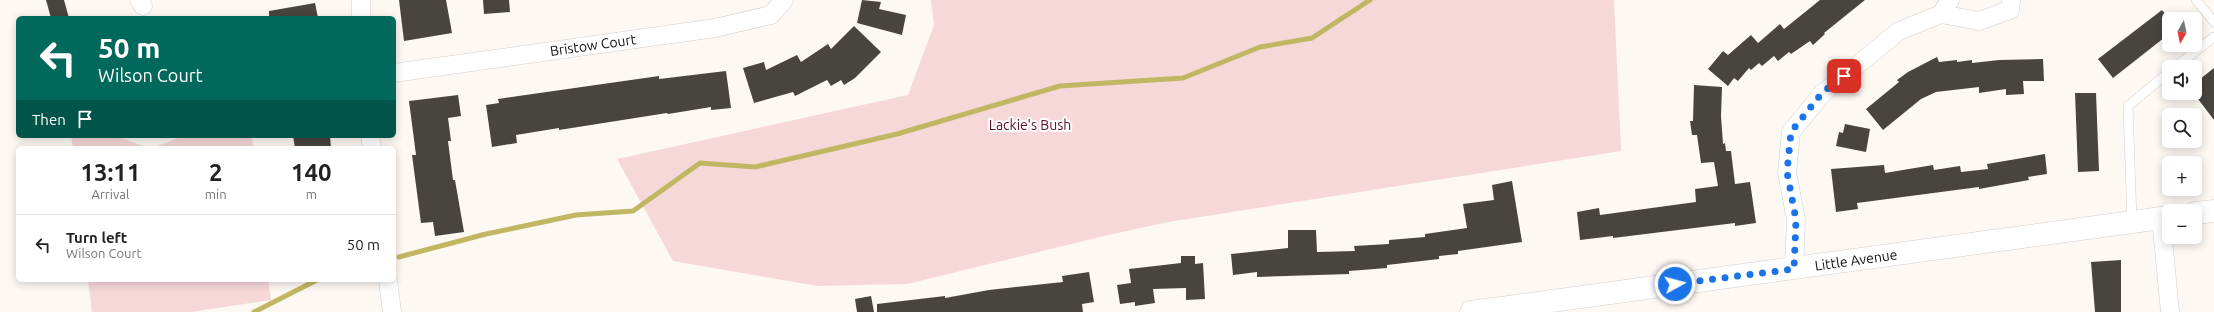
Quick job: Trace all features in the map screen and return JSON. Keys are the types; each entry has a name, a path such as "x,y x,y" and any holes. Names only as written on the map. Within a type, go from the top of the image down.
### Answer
{"street":[{"path":"361,0 362,16"},
{"name":"Bristow Court","path":"396,73 715,28 771,15 784,0"},
{"path":"1794,269 1796,220 1787,172 1791,132 1822,93 1899,31 1945,7 1979,21 2010,10 2011,0"},
{"path":"2202,212 2214,211"},
{"name":"Little Avenue","path":"1471,312 1555,306 1794,269 2162,218"},
{"path":"2166,244 2170,312"},
{"path":"388,282 392,312"}],"lane":[{"path":"2196,0 2214,22"},
{"path":"2184,60 2214,37"},
{"path":"2132,222 2128,106 2162,78"}],"green space":[{"name":"Lackie's Bush","path":"931,0 1614,0 1621,151 1168,222 907,284 817,286 673,261 617,159 908,95 934,25"},
{"path":"71,138 122,138 143,146 73,146"},
{"path":"178,138 252,138 253,146 157,146"},
{"path":"88,282 268,282 271,300 191,312 92,312"}],"building":[{"path":"46,0 64,0 68,16 50,16"},
{"path":"399,0 446,0 452,33 404,41"},
{"path":"483,0 509,0 510,12 484,14"},
{"path":"862,0 881,2 879,9 906,15 902,35 857,23"},
{"path":"1820,0 1865,0 1824,33 1825,34 1813,45 1810,41 1791,54 1789,52 1778,61 1774,56 1762,66 1759,63 1751,70 1749,68 1738,81 1734,78 1728,86 1708,69 1723,51 1728,55 1751,35 1758,43 1780,24 1784,29"},
{"path":"315,3 318,16 269,16 269,11"},
{"path":"2162,10 2164,12 2162,12 2162,40 2113,78 2098,59"},
{"path":"854,26 881,52 855,78 844,85 841,80 831,86 827,80 795,96 793,92 754,103 743,68 764,62 766,70 797,55 801,62 828,44 831,49"},
{"path":"1937,57 1939,62 1972,60 1972,63 1999,60 2043,59 2044,81 2023,81 2024,94 2006,95 2006,89 1979,93 1979,87 1936,92 1921,99 1883,130 1866,109 1899,82 1897,80 1908,72"},
{"path":"2214,68 2214,120 2199,100 2202,100 2202,77"},
{"path":"726,71 731,108 711,110 711,107 516,135 517,143 492,147 486,105 499,103 498,99 659,76 659,79"},
{"path":"1694,85 1722,87 1721,116 1723,144 1725,143 1726,151 1731,151 1735,184 1750,182 1756,223 1735,226 1735,223 1613,238 1613,236 1580,240 1577,212 1599,208 1600,215 1696,202 1695,189 1718,186 1714,162 1701,163 1697,135 1692,135 1690,121 1693,121"},
{"path":"2075,93 2096,93 2099,171 2078,172"},
{"path":"458,95 461,116 448,118 451,141 448,141 453,180 455,180 464,232 435,236 433,222 421,223 412,155 416,155 409,101"},
{"path":"1845,124 1870,129 1866,152 1836,146 1839,132 1843,133"},
{"path":"293,138 330,138 331,146 295,146"},
{"path":"2045,154 2047,174 2028,177 2029,180 1979,189 1979,187 1857,203 1858,209 1836,212 1831,169 1884,165 1885,173 1933,165 1934,170 1960,166 1961,172 1988,169 1987,164"},
{"path":"1512,181 1522,242 1458,251 1458,254 1439,256 1439,259 1387,265 1387,268 1349,271 1349,274 1257,277 1257,272 1233,275 1231,254 1288,248 1288,230 1316,230 1317,252 1355,251 1354,246 1389,244 1389,240 1425,237 1425,234 1467,228 1463,204 1494,200 1492,185"},
{"path":"1181,256 1195,256 1195,264 1203,263 1205,299 1186,300 1186,288 1153,289 1155,303 1135,306 1135,302 1120,304 1117,285 1131,283 1129,269 1181,263"},
{"path":"2121,260 2121,312 2095,312 2091,262"},
{"path":"1089,272 1094,302 1082,304 1083,312 877,312 877,304 945,296 945,298 989,290 1063,282 1062,276"},
{"path":"871,296 874,312 857,312 855,299"}],"waterway":[{"path":"399,257 486,234 576,215 633,211 700,163 755,167 897,134 1060,86 1183,78 1260,47 1312,38 1370,0"},
{"path":"254,312 313,282"}],"route":[{"path":"1675,284 1794,269 1796,220 1787,172 1791,132 1822,93 1844,76"}]}
